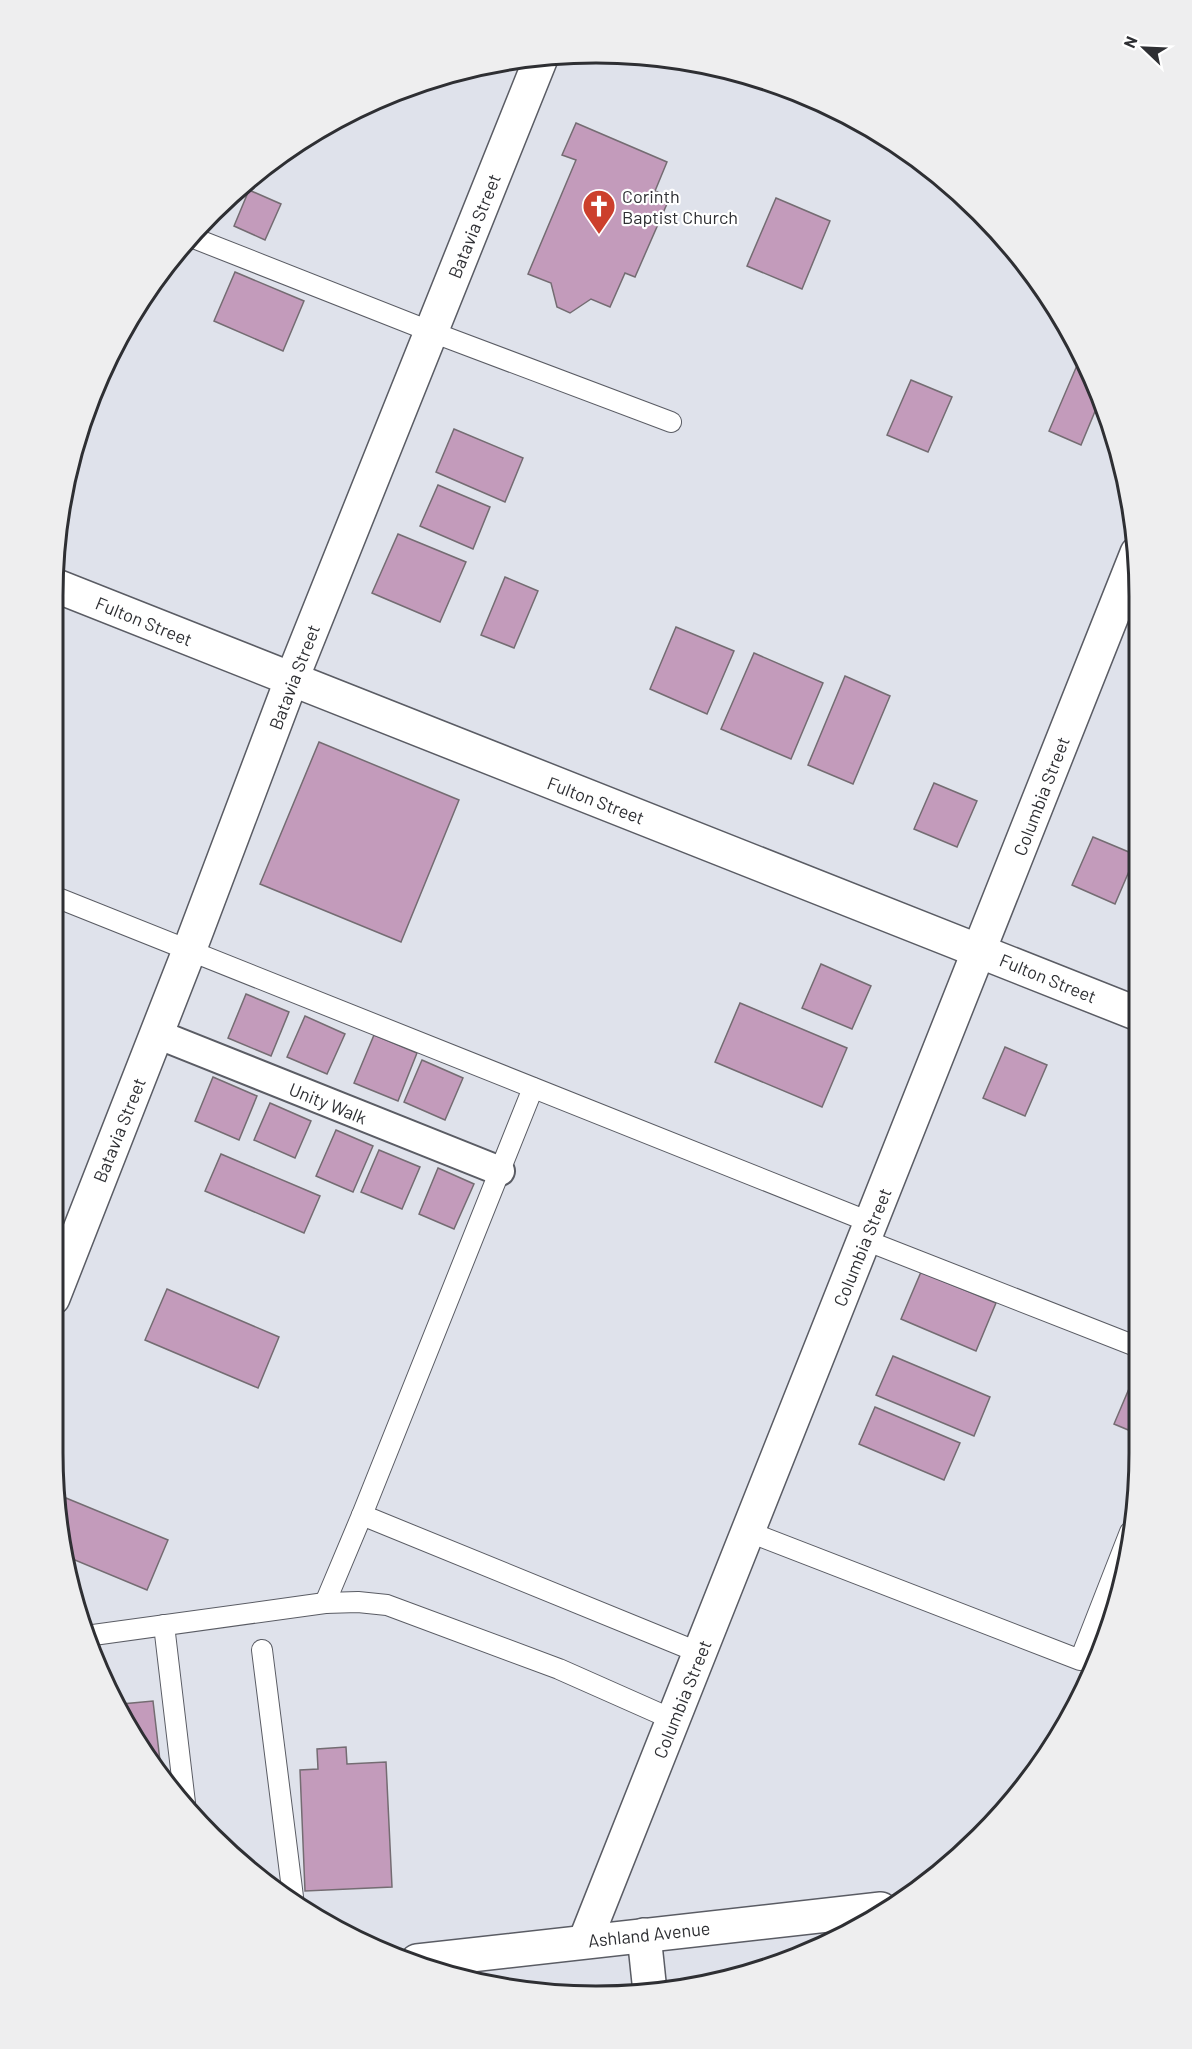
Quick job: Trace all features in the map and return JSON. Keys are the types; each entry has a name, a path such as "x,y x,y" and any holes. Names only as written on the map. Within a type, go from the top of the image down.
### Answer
{"street":[{"name":"Batavia Street","path":"63,1273 157,1035 291,681 538,67"},
{"name":"Fulton Street","path":"63,589 291,681 1129,1010"},
{"name":"Columbia Street","path":"585,1941 980,951 1128,608"},
{"name":"Unity Walk","path":"157,1035 500,1171"},
{"name":"Ashland Avenue","path":"430,1959 869,1910"},
{"path":"644,1935 649,1983"}],"lane":[{"path":"199,240 432,332 671,422"},
{"path":"63,900 534,1088 1129,1343"},
{"path":"325,1603 534,1088"},
{"path":"362,1515 700,1653"},
{"path":"749,1532 1080,1660 1117,1565"},
{"path":"95,1635 325,1603 358,1602 387,1605 559,1670 674,1720"},
{"path":"164,1625 183,1790"},
{"path":"262,1650 292,1890"}],"building":[{"name":"Corinth Baptist Church","path":"576,123 667,162 655,191 670,197 635,277 625,273 610,307 591,299 570,313 557,307 551,283 528,274 576,160 562,155"},
{"path":"250,191 281,204 265,240 234,226"},
{"path":"776,198 830,221 802,289 747,266"},
{"path":"235,272 304,301 283,351 214,321"},
{"path":"1077,366 1095,411 1081,445 1049,431"},
{"path":"911,380 952,397 928,452 887,435"},
{"path":"454,429 523,458 505,502 436,472"},
{"path":"438,485 490,507 473,549 420,526"},
{"path":"398,534 466,562 440,622 372,593"},
{"path":"505,577 538,591 514,648 481,635"},
{"path":"676,627 734,651 707,714 650,689"},
{"path":"754,653 823,683 791,759 721,729"},
{"path":"845,676 890,696 853,784 808,765"},
{"path":"319,742 459,800 401,942 260,884"},
{"path":"934,783 977,801 957,847 914,829"},
{"path":"1093,837 1129,852 1129,871 1115,904 1072,885"},
{"path":"821,964 871,986 852,1029 802,1008"},
{"path":"246,994 289,1012 271,1056 228,1038"},
{"path":"740,1003 847,1048 822,1107 715,1062"},
{"path":"305,1016 345,1034 327,1074 287,1057"},
{"path":"374,1035 417,1053 398,1101 354,1083"},
{"path":"1005,1047 1047,1065 1025,1116 983,1098"},
{"path":"422,1060 463,1078 445,1120 404,1102"},
{"path":"213,1077 257,1096 239,1140 195,1121"},
{"path":"270,1103 311,1121 295,1158 254,1140"},
{"path":"336,1130 373,1146 353,1192 316,1176"},
{"path":"379,1150 420,1167 402,1209 361,1192"},
{"path":"221,1154 320,1196 304,1233 205,1191"},
{"path":"438,1168 474,1184 454,1229 419,1214"},
{"path":"921,1272 996,1303 976,1351 901,1319"},
{"path":"167,1289 279,1337 258,1388 145,1340"},
{"path":"893,1356 990,1397 974,1436 876,1395"},
{"path":"1129,1389 1129,1430 1114,1424"},
{"path":"875,1407 960,1443 944,1480 859,1444"},
{"path":"65,1500 168,1540 147,1590 74,1559"},
{"path":"153,1701 160,1758 134,1720 126,1704"},
{"path":"346,1747 347,1764 386,1762 392,1887 305,1891 300,1770 318,1769 317,1749"}],"place":[{"name":"Corinth Baptist Church","path":"599,235"}]}
